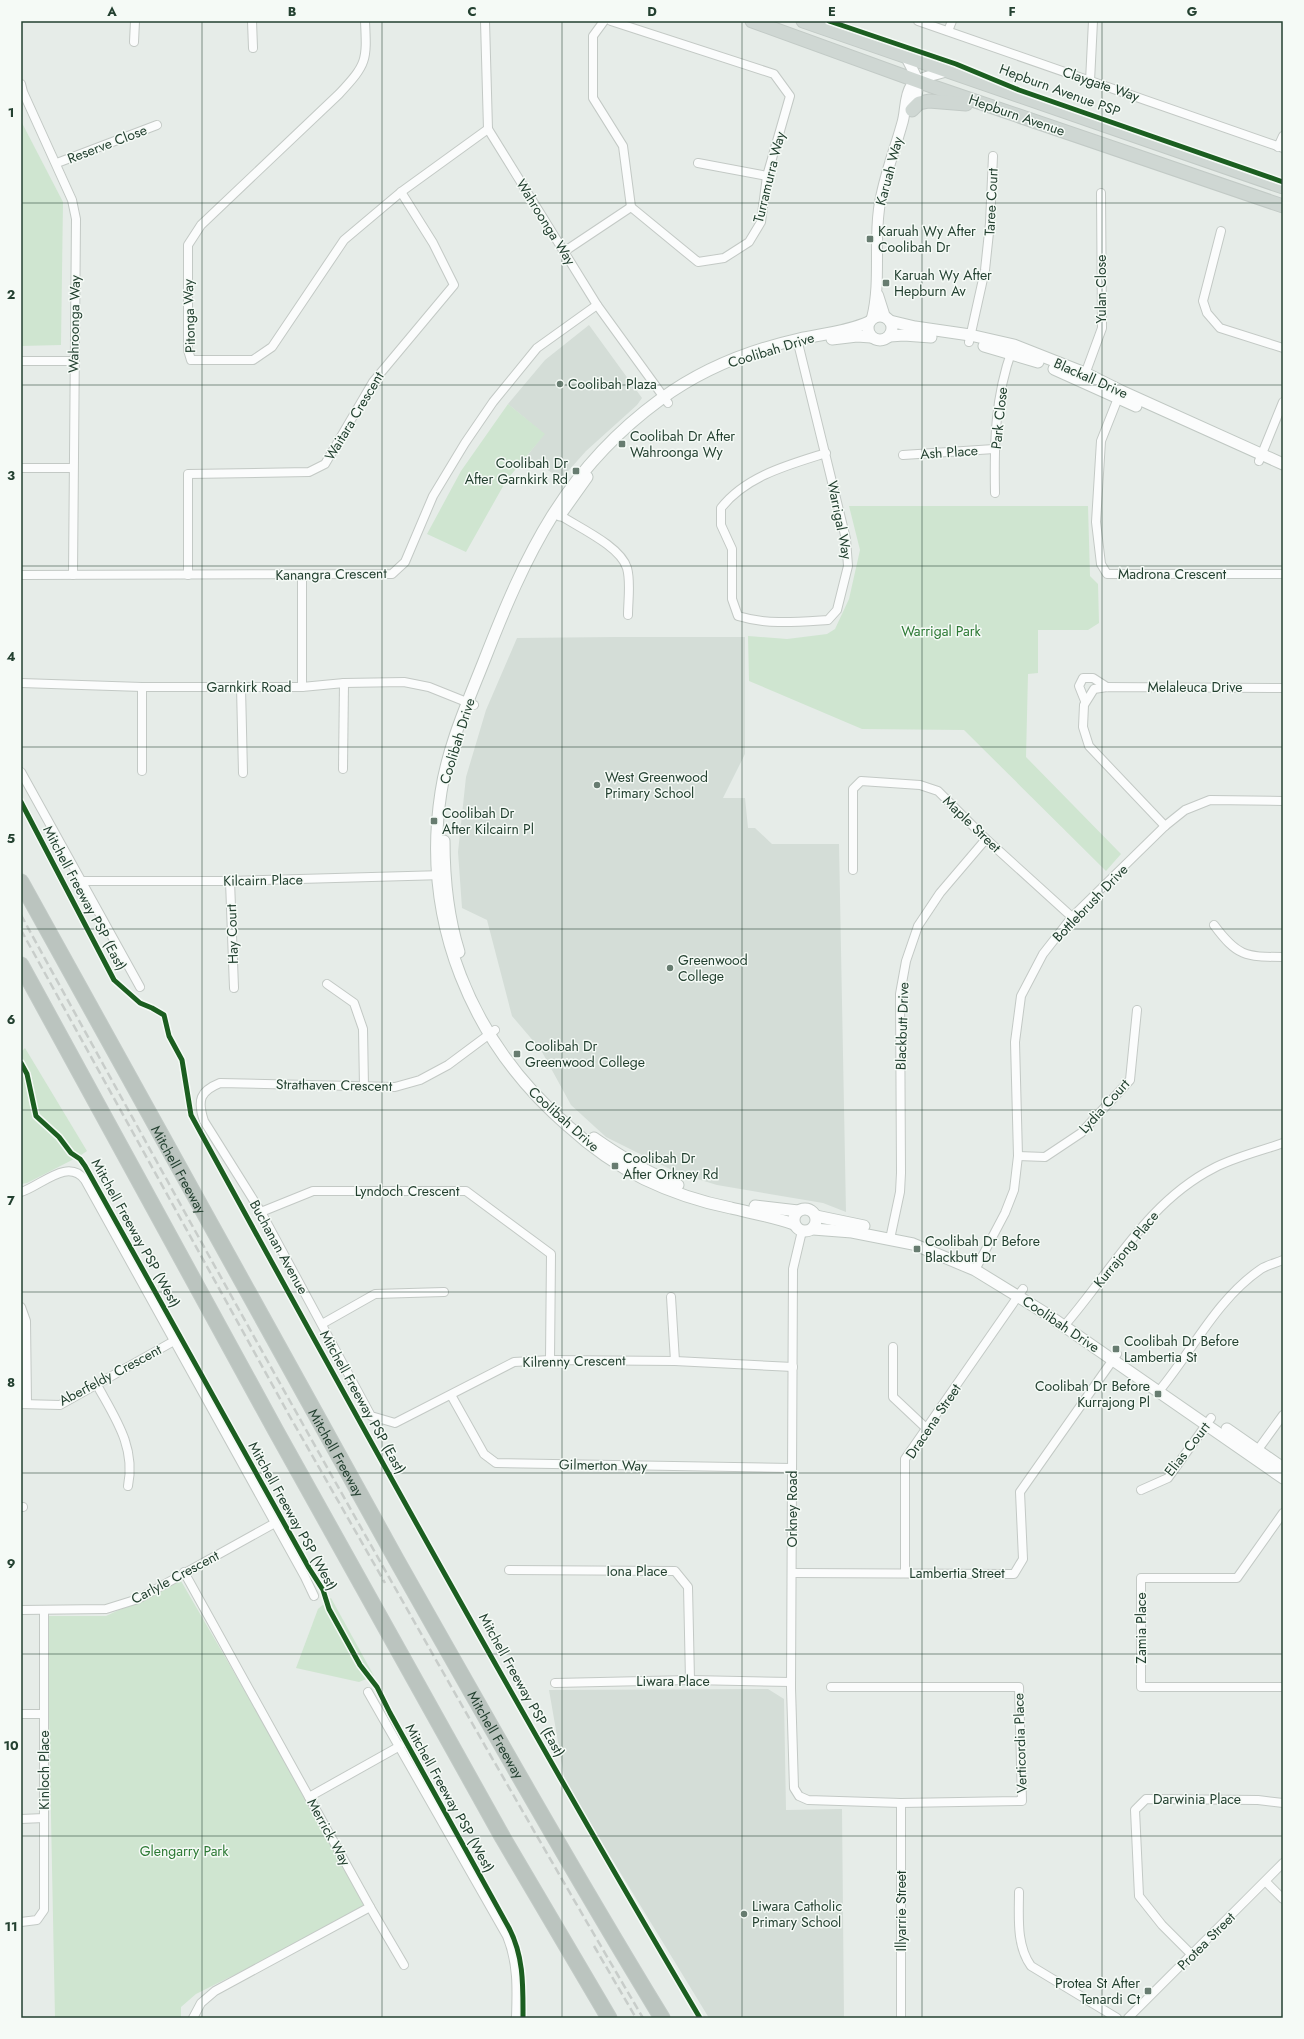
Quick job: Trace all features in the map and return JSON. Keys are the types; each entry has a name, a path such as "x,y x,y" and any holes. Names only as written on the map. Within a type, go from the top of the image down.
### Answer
{"highway":[{"name":"Mitchell Freeway","path":"21,882 147,1115 315,1415 532,1799 662,2018"},
{"path":"21,965 356,1576 503,1838 609,2018"}],"main road":[{"name":"Hepburn Avenue","path":"752,21 919,81 1283,206"},
{"name":"Hepburn Avenue","path":"803,21 1283,187"},
{"path":"912,110 919,103 944,101 962,102 999,115 1020,116"},
{"path":"880,316 888,319 892,327 890,336 879,340 871,337 868,330 871,320 880,316"},
{"name":"Blackall Drive","path":"888,319 915,327 969,338 1012,349 1084,377 1120,395 1261,458 1283,472"},
{"name":"Coolibah Drive","path":"798,1228 694,1198 657,1185 623,1167 586,1141 549,1109 531,1091 491,1032 460,955 440,876 450,784 470,704 516,600 557,514 603,459 665,400 736,366 798,343 853,328 871,320"},
{"name":"Blackall Drive","path":"890,336 969,338"},
{"name":"Coolibah Drive","path":"798,343 842,338 871,337"},
{"name":"Blackall Drive","path":"1261,458 1283,464"},
{"name":"Coolibah Drive","path":"491,1032 545,1095 581,1128 628,1161 652,1174 696,1192 750,1206 798,1211"},
{"path":"809,1209 816,1216 816,1224 813,1229 808,1231 798,1228 794,1216 798,1211 809,1209"},
{"name":"Coolibah Drive","path":"816,1216 933,1244 977,1266 1020,1292 1209,1421 1255,1454 1283,1478"},
{"name":"Coolibah Drive","path":"813,1229 891,1235"},
{"name":"Coolibah Drive","path":"1255,1454 1283,1468"}],"street":[{"path":"134,42 135,21"},
{"path":"252,21 253,48"},
{"name":"Pitonga Way","path":"365,21 367,52 360,72 339,94 201,225 188,245 188,350 191,360 253,360 272,347 344,240 401,192 488,129"},
{"path":"485,21 488,129"},
{"path":"565,251 631,207 623,146 593,98 593,36 604,21"},
{"name":"Turramurra Way","path":"611,21 774,74 790,96 767,176 761,222 749,242 724,258 698,262 631,207"},
{"name":"Claygate Way","path":"918,21 1281,148"},
{"path":"948,31 952,21"},
{"path":"1090,81 1093,21"},
{"path":"906,57 919,81 948,71"},
{"name":"Karuah Way","path":"903,124 912,110 918,91 919,81"},
{"name":"Karuah Way","path":"871,320 876,291 879,208 887,170 903,124 905,107 911,87 919,81"},
{"name":"Wahroonga Way","path":"21,84 23,92 57,163 72,200 76,219 73,361 73,575"},
{"name":"Reserve Close","path":"57,163 157,125"},
{"name":"Wahroonga Way","path":"488,129 565,251 597,305 665,400"},
{"path":"1281,148 1283,136"},
{"name":"Taree Court","path":"969,338 985,270 990,223 993,156"},
{"path":"698,163 767,176"},
{"name":"Waitara Crescent","path":"188,575 188,474 309,472 325,464 373,382 454,285 433,243 401,192"},
{"name":"Yulan Close","path":"1084,377 1102,328 1101,193"},
{"path":"1221,231 1203,301 1207,313 1220,328 1283,348"},
{"name":"Karuah Way","path":"876,291 888,319"},
{"name":"Kanangra Crescent","path":"21,575 392,574 404,562 433,496 465,443 493,402 537,348 597,305"},
{"name":"Warrigal Way","path":"798,343 826,453 846,539 848,566 836,610 828,620 791,622 753,621 738,616 732,600 732,549 721,525 720,508 731,495 776,468 826,453"},
{"name":"Park Close","path":"995,493 994,448 1000,388 1012,349"},
{"path":"21,361 73,361"},
{"name":"Madrona Crescent","path":"1120,395 1101,441 1096,522 1101,564 1108,574 1283,574"},
{"path":"1261,458 1283,402"},
{"name":"Ash Place","path":"902,455 994,448"},
{"path":"21,468 73,468"},
{"path":"557,514 613,549 624,560 629,576 628,614"},
{"path":"302,575 302,687"},
{"name":"Melaleuca Drive","path":"1085,701 1079,686 1083,678 1093,678 1107,687"},
{"path":"343,769 344,682"},
{"name":"Garnkirk Road","path":"21,683 142,687 302,687 344,682 417,684 470,704"},
{"path":"142,687 142,771"},
{"path":"241,687 243,773"},
{"name":"Melaleuca Drive","path":"1165,826 1089,746 1083,728 1084,705 1085,701 1094,689 1107,687 1283,688"},
{"path":"21,772 140,987"},
{"name":"Maple Street","path":"853,870 853,789 861,781 920,785 938,790 986,838 1072,917"},
{"name":"Bottlebrush Drive","path":"977,1266 1012,1200 1018,1156 1015,1042 1021,996 1043,954 1072,917 1165,826 1185,810 1210,800 1283,801"},
{"name":"Blackbutt Drive","path":"891,1235 900,1192 900,994 906,962 918,926 940,893 986,838"},
{"name":"Kilcairn Place","path":"81,881 230,881 440,876"},
{"name":"Hay Court","path":"230,881 234,988"},
{"path":"1214,925 1228,944 1252,957 1283,958"},
{"path":"327,984 354,1003 361,1022 363,1029 364,1087"},
{"name":"Lydia Court","path":"1018,1156 1045,1157 1081,1133 1130,1080 1137,1010"},
{"name":"Strathaven Crescent","path":"208,1088 220,1083 395,1087 420,1080 448,1065 491,1032"},
{"name":"Buchanan Avenue","path":"208,1088 202,1097 200,1108 204,1120 261,1212 371,1416"},
{"name":"Kurrajong Place","path":"1066,1323 1146,1221 1164,1204 1214,1168 1283,1143"},
{"path":"21,1192 32,1188 60,1172 74,1171 85,1180 306,1577 314,1596"},
{"name":"Lyndoch Crescent","path":"261,1212 312,1191 466,1191 551,1254 550,1360"},
{"name":"Orkney Road","path":"794,1788 791,1682 793,1269 798,1228"},
{"path":"1161,1388 1218,1309 1236,1288 1262,1268 1283,1260"},
{"path":"322,1324 375,1294 444,1292"},
{"name":"Dracena Street","path":"905,1573 905,1460 1020,1292"},
{"path":"671,1297 675,1361"},
{"path":"21,1307 26,1321 24,1404"},
{"name":"Aberfeldy Crescent","path":"24,1404 60,1405 174,1341"},
{"path":"893,1347 893,1397 927,1429"},
{"name":"Lambertia Street","path":"792,1573 1014,1574 1024,1559 1020,1492 1115,1357"},
{"name":"Kilrenny Crescent","path":"371,1416 395,1423 514,1362 550,1360 675,1361 793,1367"},
{"path":"97,1385 128,1447 131,1466 128,1486"},
{"name":"Gilmerton Way","path":"451,1395 484,1454 496,1463 792,1468"},
{"path":"1255,1454 1283,1415"},
{"name":"Elias Court","path":"1140,1490 1168,1478 1209,1421"},
{"name":"Zamia Place","path":"1283,1513 1236,1578 1140,1578 1140,1687 1283,1687"},
{"name":"Carlyle Crescent","path":"21,1610 106,1609 138,1599 184,1572 275,1523"},
{"name":"Iona Place","path":"509,1570 675,1571 688,1587 690,1680"},
{"name":"Merrick Way","path":"184,1572 370,1907 404,1965"},
{"name":"Kinloch Place","path":"25,1922 40,1918 44,1910 44,1610"},
{"name":"Liwara Place","path":"555,1683 690,1680 791,1682"},
{"name":"Verticordia Place","path":"794,1788 799,1796 808,1800 901,1803 1022,1800 1019,1687 832,1687"},
{"path":"368,1692 400,1746 506,1936 513,1955 517,1975 516,2018"},
{"path":"21,1714 44,1714"},
{"path":"310,1797 400,1746"},
{"name":"Darwinia Place","path":"1191,1954 1162,1925 1139,1896 1136,1810 1146,1799 1258,1800 1283,1803"},
{"name":"Illyarrie Street","path":"901,1803 901,2018"},
{"path":"21,1818 44,1818"},
{"name":"Protea Street","path":"1128,2018 1191,1954 1266,1882 1283,1863"},
{"path":"1266,1882 1283,1899"},
{"path":"1019,1892 1021,1946 1024,1957 1031,1966 1117,2018"},
{"path":"194,2018 201,2003 215,1991 370,1907"}],"shaded area":[{"name":"Coolibah Plaza","path":"589,325 642,398 637,405 586,451 561,479 527,456 544,434 508,404 545,360"},
{"name":"Greenwood College","path":"745,637 745,754 723,798 745,798 748,828 755,828 772,844 839,844 846,1212 823,1203 717,1185 678,1173 606,1137 571,1105 541,1050 512,1016 487,920 462,908 458,852 466,777 486,710 517,638"},
{"name":"Liwara Catholic Primary School","path":"768,1689 784,1699 786,1810 842,1809 844,2018 709,2018 565,1782 549,1690"}],"green space":[{"path":"21,121 63,202 61,345 21,346"},
{"path":"508,404 545,434 506,481 466,552 427,534 461,471"},
{"name":"Warrigal Park","path":"849,506 1088,506 1090,576 1098,584 1099,623 1088,630 1038,630 1038,673 1028,674 1026,757 1121,854 1106,871 964,730 862,729 749,681 748,636 787,639 827,634 835,629 849,599 860,550"},
{"path":"25,1048 87,1151 27,1183 21,1184 21,1052"},
{"name":"Glengarry Park","path":"181,1581 370,1907 196,1994 181,2007 181,2018 55,2018 47,1616 106,1616"},
{"path":"331,1598 374,1676 359,1682 296,1668 318,1609"}],"railway":[{"path":"21,915 328,1469 484,1744 643,2018"},
{"path":"21,930 289,1415 385,1583"},
{"path":"594,1946 636,2018"}],"cycle path":[{"name":"Hepburn Avenue PSP","path":"829,21 956,64 1019,90 1283,182"},
{"name":"Mitchell Freeway PSP (East)","path":"21,802 114,980 140,1003 164,1015 169,1036 182,1060 191,1115 505,1682 700,2018"},
{"name":"Mitchell Freeway PSP (West)","path":"21,1063 27,1074 36,1116 59,1137 71,1153 80,1159 85,1166 309,1568 323,1590 329,1609 360,1665 377,1687 509,1928 518,1950 522,1972 523,2018"}],"place":[{"name":"Karuah Wy After Coolibah Dr","path":"870,239"},
{"name":"Karuah Wy After Hepburn Av","path":"886,283"},
{"name":"Coolibah Plaza","path":"560,384"},
{"name":"Coolibah Dr After Wahroonga Wy","path":"622,444"},
{"name":"Coolibah Dr After Garnkirk Rd","path":"576,471"},
{"name":"West Greenwood Primary School","path":"597,785"},
{"name":"Coolibah Dr After Kilcairn Pl","path":"434,821"},
{"name":"Greenwood College","path":"670,968"},
{"name":"Coolibah Dr Greenwood College","path":"517,1054"},
{"name":"Coolibah Dr After Orkney Rd","path":"615,1166"},
{"name":"Coolibah Dr Before Blackbutt Dr","path":"917,1249"},
{"name":"Coolibah Dr Before Lambertia St","path":"1116,1349"},
{"name":"Coolibah Dr Before Kurrajong Pl","path":"1158,1394"},
{"name":"Liwara Catholic Primary School","path":"744,1914"},
{"name":"Protea St After Tenardi Ct","path":"1148,1991"}]}
